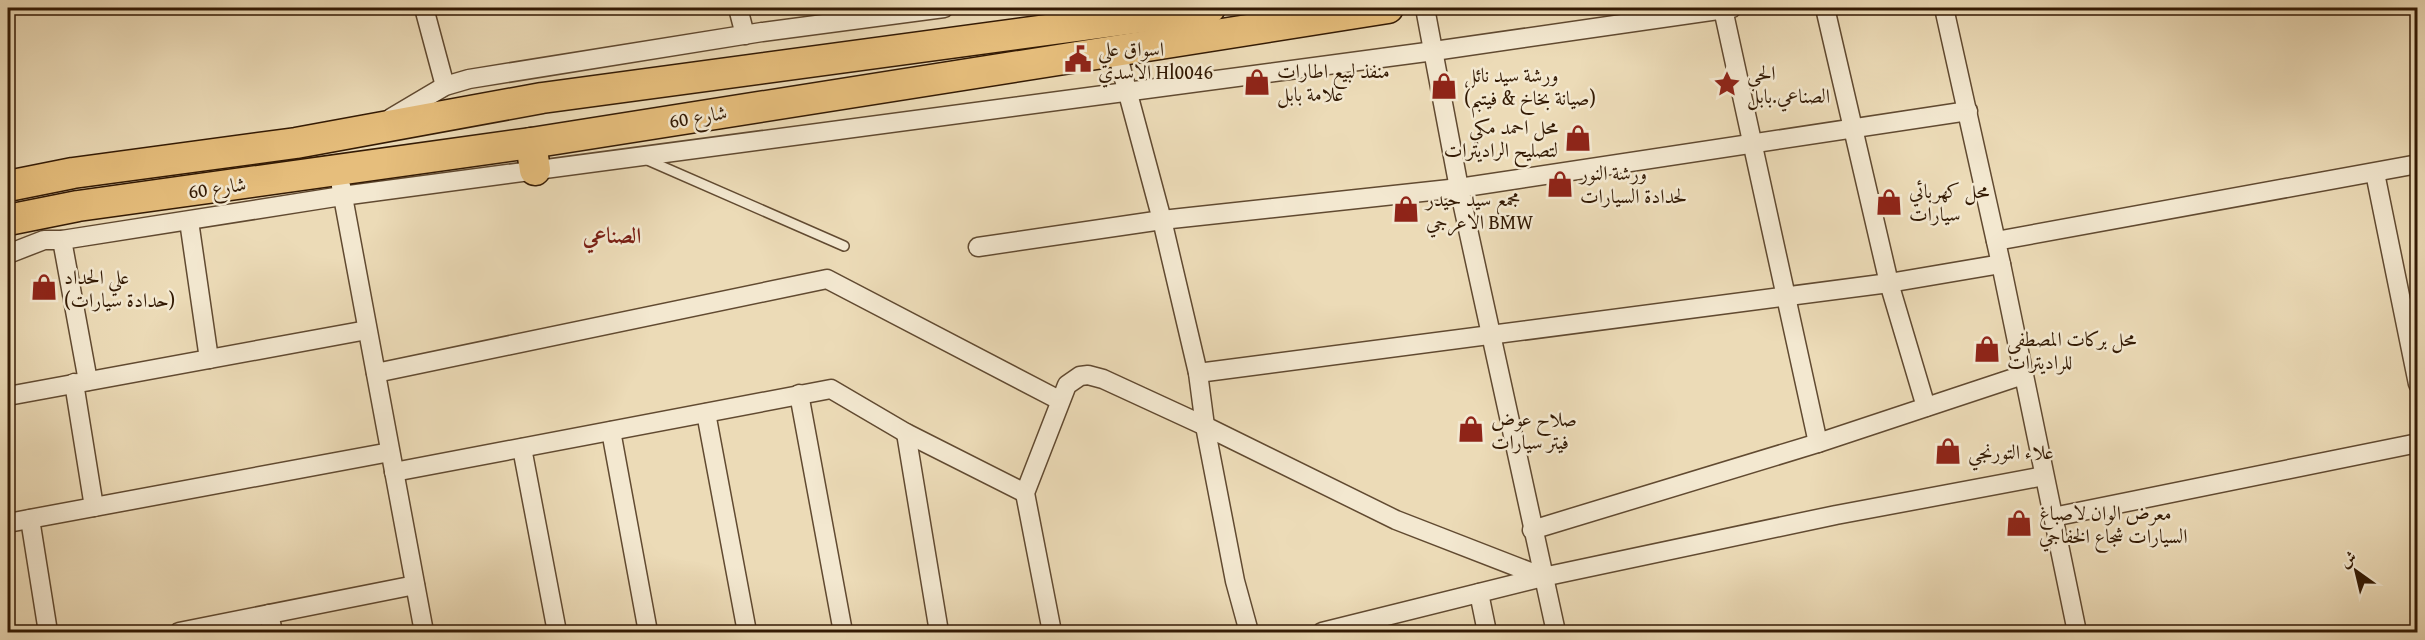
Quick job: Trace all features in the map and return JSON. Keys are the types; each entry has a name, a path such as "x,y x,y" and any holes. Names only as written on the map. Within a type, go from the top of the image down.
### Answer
{"highway":[{"name":"شارع 60","path":"8,186 73,173 296,143 542,98 1210,8"},
{"name":"شارع 60","path":"8,238 78,206 340,183 533,157 1116,49 1388,8"},
{"path":"8,176 73,173"}],"street":[{"path":"424,8 445,86"},
{"path":"738,8 745,35"},
{"path":"356,133 382,122 445,86 482,76 914,10 944,8"},
{"path":"1425,8 1460,188 1556,633"},
{"path":"533,157 640,157 1434,51 1728,8 1754,143 1818,443"},
{"path":"1825,8 1889,284 1926,407"},
{"path":"1944,8 2001,264 2077,633"},
{"path":"1116,49 1162,220 1198,373 1205,426 1235,581 1249,633"},
{"path":"978,247 1162,220 1460,188 1968,111"},
{"path":"1996,242 2418,164"},
{"path":"2375,173 2418,384"},
{"path":"8,238 62,240 189,221 340,183 424,633"},
{"path":"189,221 208,359"},
{"path":"62,240 81,382 94,507"},
{"path":"1198,373 1889,284 2001,264"},
{"path":"375,373 827,279 1059,400"},
{"path":"8,396 368,330"},
{"path":"1052,633 1025,493 1059,400 1067,385 1072,379 1088,375 1205,426 1396,520 1543,577"},
{"path":"1532,530 1818,443 2024,375"},
{"path":"394,472 831,389 906,433 1025,493"},
{"path":"799,394 843,633"},
{"path":"706,413 747,633"},
{"path":"611,431 648,633"},
{"path":"906,433 939,633"},
{"path":"2053,517 2418,443"},
{"path":"522,448 557,633"},
{"path":"8,523 390,452"},
{"path":"1322,633 1543,577 1836,515 2044,476"},
{"path":"30,519 48,633"},
{"path":"178,633 415,585"},
{"path":"1479,593 1487,633"},
{"path":"269,614 273,633"}],"lane":[{"path":"640,157 844,246"}],"place":[{"name":"اسواق علي الاسدي Hl0046","path":"1078,59"},
{"name":"منفذ لبيع اطارات علامة بابل","path":"1257,82"},
{"name":"الحي الصناعي.بابل","path":"1727,84"},
{"name":"ورشة سيد نائل (صيانة بخاخ & فيتبم)","path":"1444,86"},
{"name":"محل احمد مكي لتصليح الراديترات","path":"1578,138"},
{"name":"ورشة النور لحدادة السيارات","path":"1560,184"},
{"name":"محل كهربائي سيارات","path":"1889,202"},
{"name":"مجمع سيد حيدر الاعرجي BMW","path":"1406,209"},
{"name":"علي الحداد (حدادة سيارات)","path":"44,287"},
{"name":"محل بركات المصطفى للراديترات","path":"1987,349"},
{"name":"صلاح عوض فيتر سيارات","path":"1471,429"},
{"name":"علاء التورنجي","path":"1948,451"},
{"name":"معرض الوان لاصباغ السيارات شجاع الخفاجي","path":"2019,523"}],"district":[{"name":"الصناعي","path":"612,235"}]}
